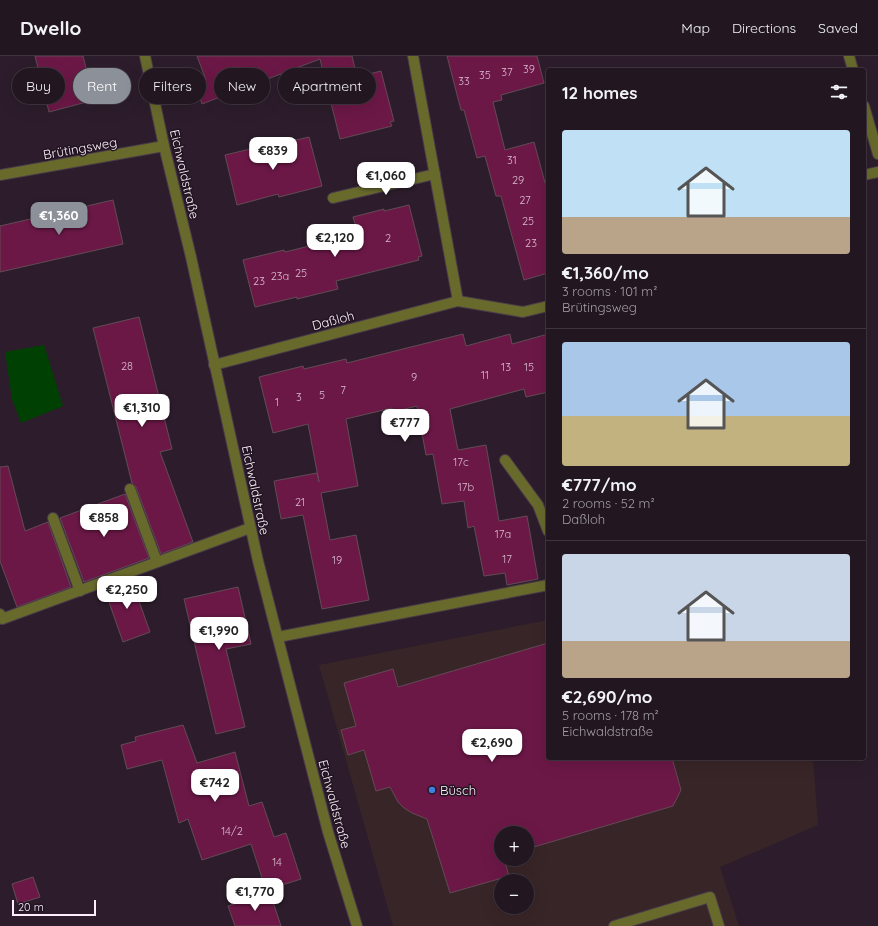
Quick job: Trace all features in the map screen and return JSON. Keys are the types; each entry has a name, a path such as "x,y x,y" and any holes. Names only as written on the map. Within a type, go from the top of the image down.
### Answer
{"street":[{"name":"Eichwaldstraße","path":"145,56 164,146 191,257 250,528 328,832 357,926"},
{"path":"413,56 458,301"},
{"path":"849,56 852,68"},
{"path":"866,113 878,154"},
{"name":"Brütingsweg","path":"0,175 164,146"},
{"path":"866,175 878,172"},
{"path":"333,198 435,174"},
{"name":"Daßloh","path":"214,365 458,301 523,312 546,306"},
{"path":"505,460 538,505 546,526"},
{"path":"130,489 157,562"},
{"path":"53,518 80,591"},
{"path":"0,614 2,619 250,528"},
{"path":"278,637 546,585"},
{"path":"614,926 710,897 719,926"}],"shaded area":[{"path":"546,620 546,760 813,760 818,825 720,867 739,926 393,926 319,665"}],"green space":[{"path":"44,345 63,406 21,423 12,399 5,352"}],"building":[{"path":"35,56 83,56 86,68 73,68 73,104 79,104 49,112 47,104 65,104 65,68 38,68"},
{"path":"197,56 352,56 355,68 322,68 320,59 296,68 278,68 278,75 270,78 270,68 214,68 214,99 206,102 206,68 202,68"},
{"path":"447,56 537,56 544,83 501,95 502,100 493,102 505,150 534,142 546,187 546,274 524,280 501,196 496,196 485,156 477,158 464,110 461,110"},
{"path":"381,71 394,121 390,122 392,126 340,139 331,104 376,104 376,72"},
{"path":"309,137 322,186 279,197 278,194 237,205 225,155"},
{"path":"113,200 123,244 0,272 0,226"},
{"path":"409,205 422,256 418,257 419,260 336,281 338,289 255,307 243,260 284,250 285,252 358,234 353,217 384,209 384,211"},
{"path":"139,317 172,449 160,452 193,542 161,554 136,487 132,483 93,328"},
{"path":"463,334 466,346 510,334 512,344 546,335 546,392 526,397 524,389 450,409 458,450 486,445 499,521 527,516 538,579 507,585 505,573 484,576 474,526 468,528 464,501 442,504 433,454 426,455 417,406 393,412 392,408 346,419 358,486 321,493 330,540 356,535 369,600 322,609 303,515 281,519 274,481 317,473 319,482 308,424 273,433 259,377 303,366 304,369 346,359 347,363"},
{"path":"8,466 25,531 48,522 71,587 17,607 0,561 0,467"},
{"path":"125,494 149,558 84,582 60,518"},
{"path":"131,579 150,632 123,642 104,588"},
{"path":"238,587 251,644 226,649 245,727 216,734 184,599"},
{"path":"546,644 546,760 673,760 681,790 673,806 534,847 534,826 494,826 494,866 506,866 508,874 494,874 494,880 450,893 427,819 404,808 398,802 390,787 376,791 364,750 348,755 341,730 356,726 344,683 393,669 398,687"},
{"path":"183,725 197,763 235,752 249,806 262,802 274,837 286,833 301,879 266,890 251,844 202,860 188,819 179,823 162,760 127,769 121,745 136,741 135,737"},
{"path":"33,877 40,897 18,904 12,884"},
{"path":"270,893 281,926 235,926 228,906"}],"place":[{"name":"Büsch","path":"432,790"}]}
